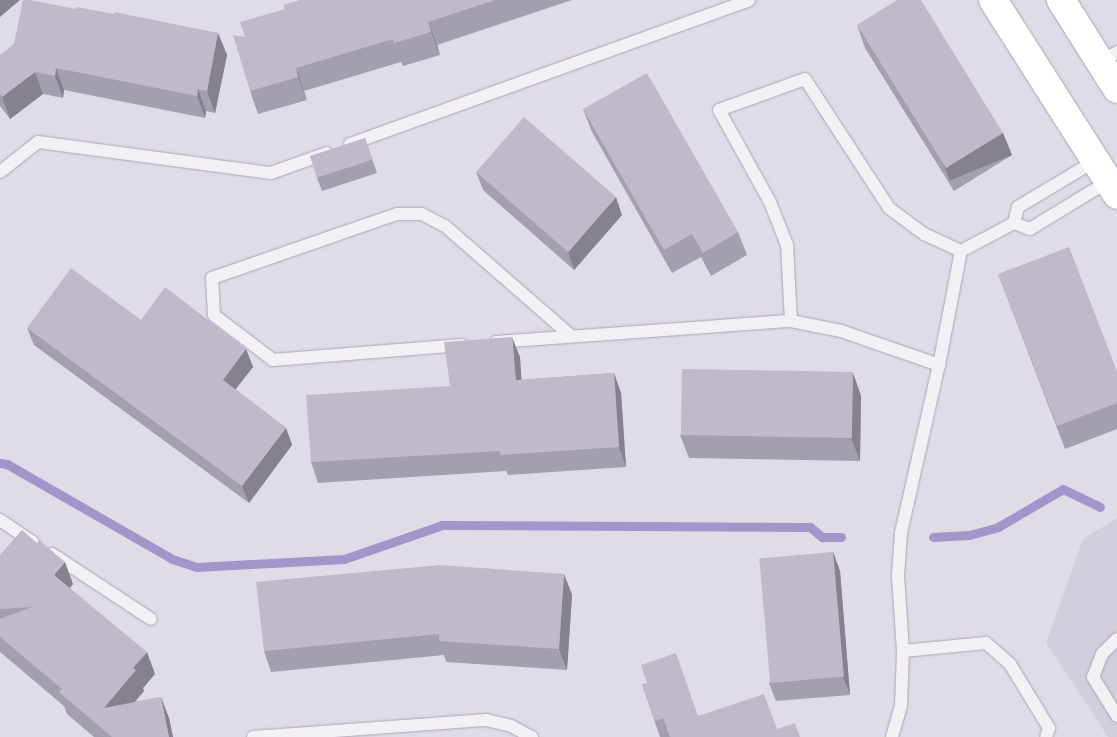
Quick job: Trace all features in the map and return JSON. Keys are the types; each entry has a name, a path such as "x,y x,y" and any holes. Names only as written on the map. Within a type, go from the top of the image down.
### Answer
{"main road":[{"path":"993,0 1107,179"},
{"path":"1061,0 1109,57 1117,89"}],"lane":[{"path":"0,172 38,142 271,173 749,0"},
{"path":"791,321 787,246 770,202 719,110 805,79 889,208 924,234 961,252"},
{"path":"961,252 1014,223 1018,207 1107,179"},
{"path":"1014,223 1030,229 1107,179"},
{"path":"571,336 445,226 422,214 397,214 212,278 214,315 273,360 571,336 791,321 841,331 939,365"},
{"path":"892,737 901,706 903,652 898,575 901,533 939,365 961,252"},
{"path":"0,520 150,619"},
{"path":"1117,639 1102,654 1093,677 1117,716"},
{"path":"903,652 986,642 1010,664 1049,728 1046,737"},
{"path":"253,737 486,720 511,726 532,737"}],"shaded area":[{"path":"1117,518 1117,737 1108,737 1046,643 1083,539"}],"building":[{"path":"23,0 114,14 114,12 218,33 207,91 198,89 197,96 56,68 55,76 35,72 2,97 0,94 0,55 14,44"},
{"path":"300,0 495,0 428,22 431,32 394,43 393,39 296,68 298,77 250,91 233,35 245,37 240,22 285,9 283,5"},
{"path":"897,0 921,0 1003,133 946,168 857,25"},
{"path":"647,73 738,232 703,253 692,234 664,250 583,109"},
{"path":"524,117 616,197 568,252 476,172"},
{"path":"365,138 372,160 317,178 310,156"},
{"path":"1069,247 1117,371 1117,403 1057,426 998,274"},
{"path":"71,268 141,320 165,287 246,349 223,380 286,428 242,486 27,328"},
{"path":"512,337 516,380 614,373 619,447 500,455 500,451 311,462 306,395 450,386 444,342"},
{"path":"682,369 853,372 852,438 681,435"},
{"path":"22,530 37,543 39,540 65,562 54,575 147,652 133,668 136,670 104,708 161,697 169,737 112,737 59,692 62,689 0,637 0,619 32,607 0,609 0,555"},
{"path":"833,552 844,677 770,683 759,558"},
{"path":"440,565 564,574 559,649 439,641 439,634 264,651 256,582"},
{"path":"676,653 698,716 764,694 777,729 795,723 800,737 670,737 663,718 655,721 642,684 647,683 641,665"}],"waterway":[{"path":"0,463 7,464 172,559 197,567 344,559 442,525 810,527 822,537 841,537"},
{"path":"933,537 969,535 998,527 1063,489 1100,507"}]}
